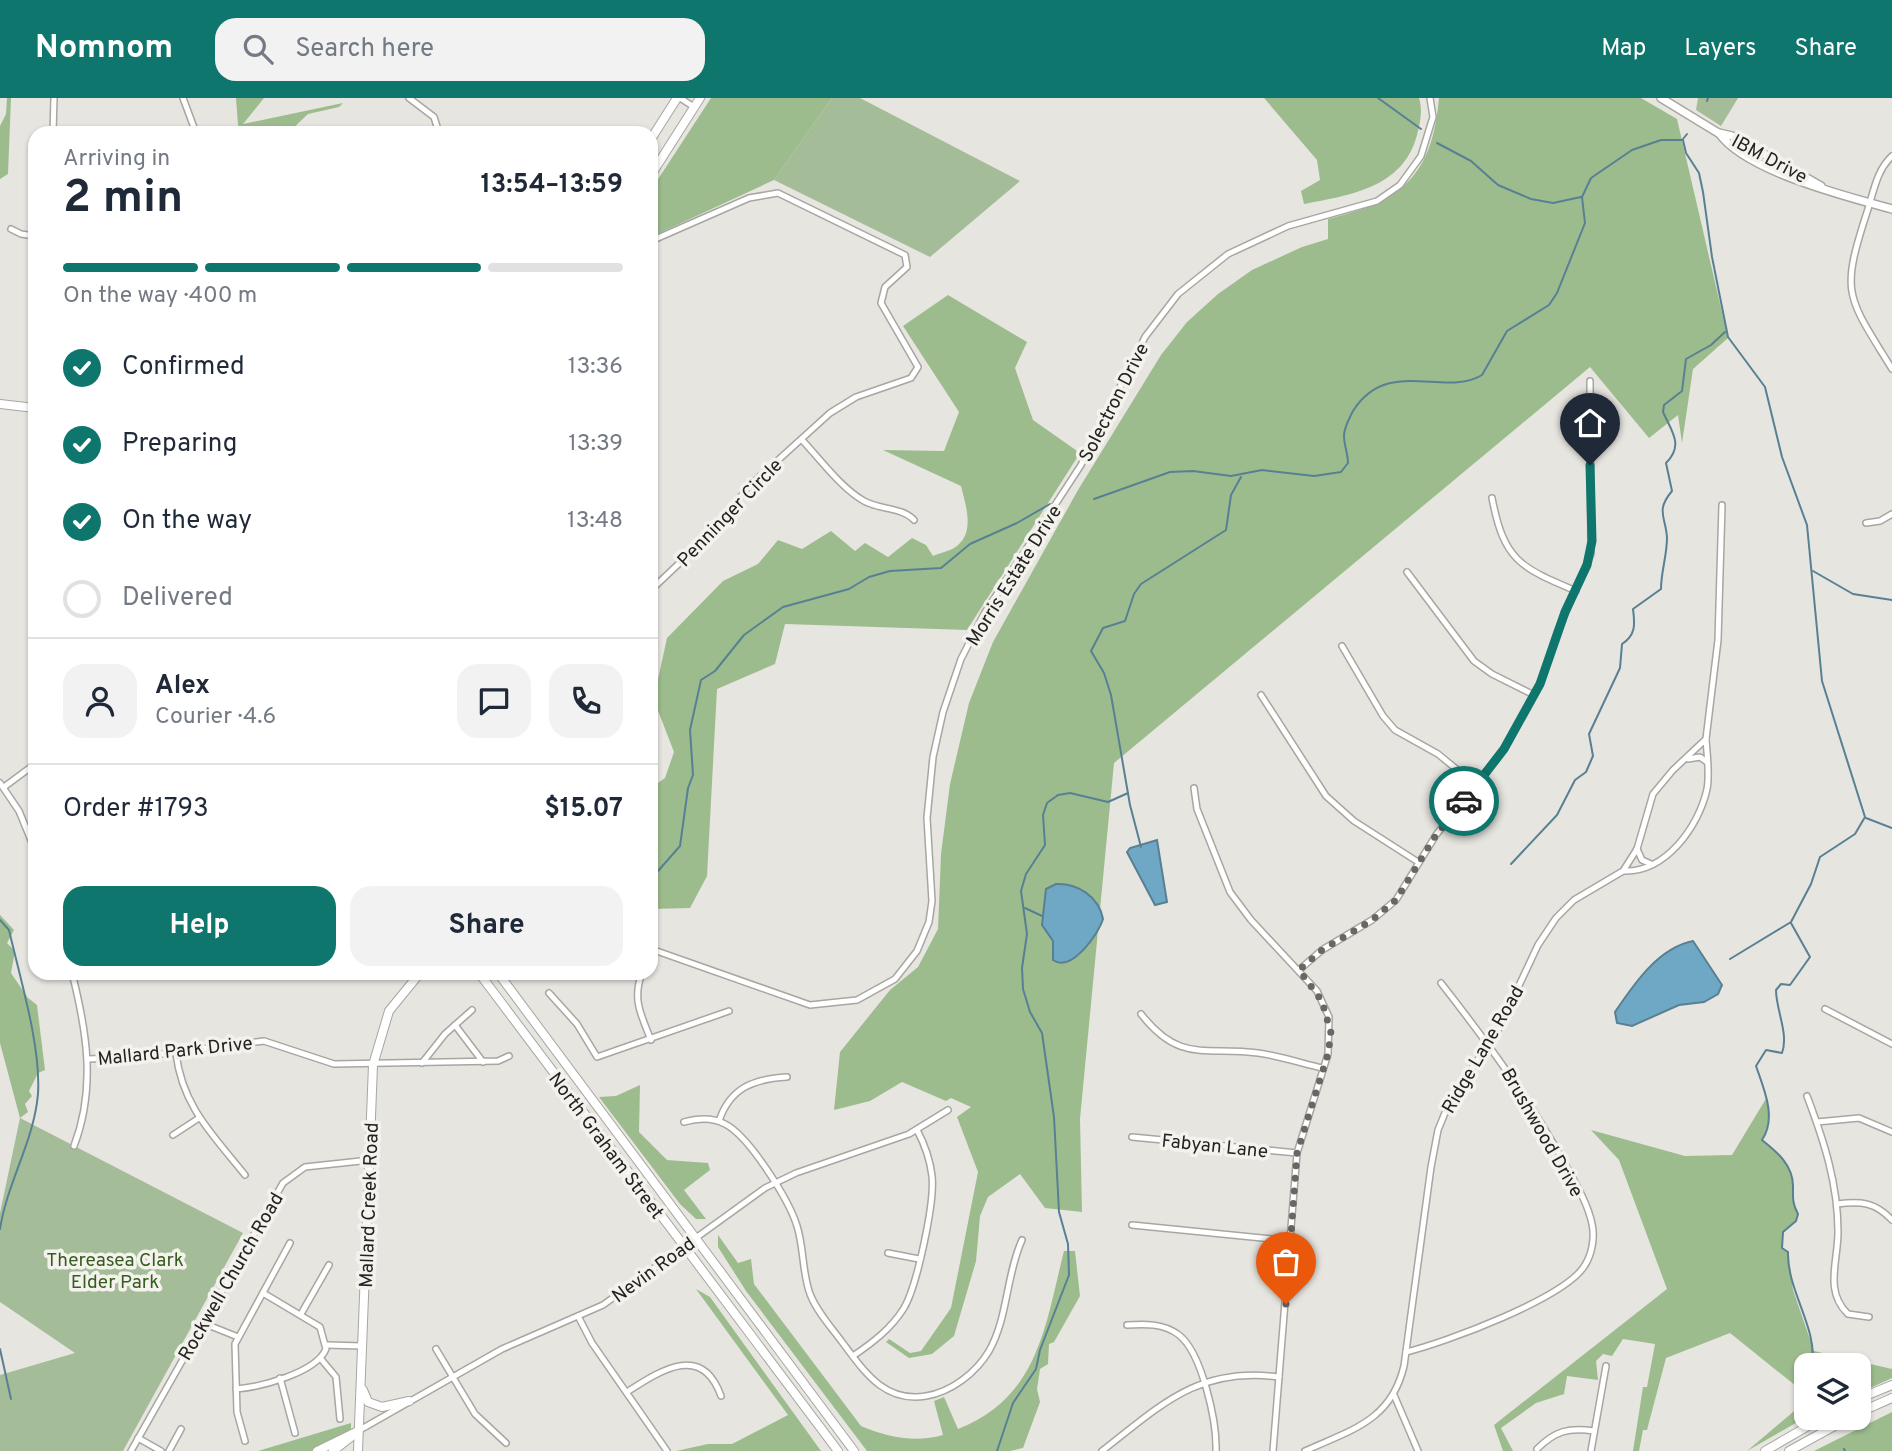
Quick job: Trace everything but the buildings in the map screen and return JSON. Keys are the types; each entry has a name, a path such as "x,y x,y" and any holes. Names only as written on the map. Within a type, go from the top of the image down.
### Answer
{"main road":[{"path":"658,129 679,98"},
{"path":"658,165 700,98"},
{"path":"0,404 28,407"},
{"name":"Mallard Creek Road","path":"358,1451 373,1065 389,1012 414,980"},
{"name":"North Graham Street","path":"484,980 838,1451"},
{"name":"North Graham Street","path":"503,980 854,1451"},
{"path":"361,1380 365,1397 371,1404 389,1407 410,1401"},
{"path":"1871,1394 1892,1385"},
{"path":"1871,1407 1892,1398"},
{"path":"1765,1451 1801,1430"},
{"path":"1789,1451 1827,1430"},
{"name":"Nevin Road","path":"317,1451 358,1431"},
{"name":"Nevin Road","path":"333,1451 358,1431"}],"street":[{"path":"53,126 54,98"},
{"path":"183,98 194,126"},
{"path":"409,98 433,117 436,126"},
{"path":"679,98 694,107"},
{"name":"Solectron Drive","path":"1069,486 1093,443 1129,363 1178,294 1228,254 1288,226 1377,201 1400,185 1421,156 1433,117 1430,98"},
{"name":"IBM Drive","path":"1661,98 1719,133 1733,147 1779,173 1892,209"},
{"name":"IBM Drive","path":"1719,133 1731,136 1821,186"},
{"path":"1892,156 1881,170 1850,263 1849,284 1859,315 1892,369"},
{"name":"Penninger Circle","path":"658,238 749,198 773,192 801,202 905,255 907,267 885,287 881,300 883,309 918,363 917,371 911,377 838,406 746,489 725,520 658,583"},
{"path":"10,229 28,235"},
{"path":"1299,970 1322,950 1389,907 1418,862 1504,749 1534,695 1587,565 1592,541 1590,382"},
{"path":"802,440 857,497 876,507 909,514 914,520"},
{"name":"Morris Estate Drive","path":"658,952 810,1005 857,1000 895,979 918,951 929,922 932,901 927,818 933,757 943,712 961,659 984,614 1069,486"},
{"path":"1492,498 1501,536 1516,558 1535,573 1576,591"},
{"name":"Ridge Lane Road","path":"1394,1395 1406,1352 1438,1130 1449,1102 1488,1045 1556,918 1574,900 1623,871 1651,864 1667,854 1690,830 1707,786 1706,740 1719,630 1722,505"},
{"path":"1866,523 1880,521 1892,514"},
{"path":"1407,572 1474,661 1492,674 1534,695"},
{"path":"1342,646 1383,716 1395,730 1438,754 1477,786"},
{"path":"1261,695 1326,796 1354,821 1418,862"},
{"name":"Ridge Lane Road","path":"1623,871 1637,849 1653,794 1706,740"},
{"path":"1684,760 1695,756 1707,762"},
{"path":"28,768 2,785 28,832"},
{"path":"1194,788 1202,822 1230,892 1251,920 1317,991 1329,1017 1330,1043 1297,1153 1273,1451"},
{"path":"1637,849 1642,860 1651,864"},
{"path":"73,980 88,1059 86,1104 74,1146"},
{"path":"639,980 635,992 636,1002 651,1040"},
{"name":"Brushwood Drive","path":"1406,1352 1458,1335 1542,1298 1576,1277 1590,1253 1592,1225 1584,1202 1496,1052 1441,983"},
{"path":"549,993 577,1024 597,1057 729,1011"},
{"path":"1825,1009 1892,1044"},
{"path":"422,1063 472,1010"},
{"path":"1141,1014 1162,1037 1194,1051 1257,1053 1322,1068"},
{"path":"455,1025 483,1062"},
{"name":"Mallard Park Drive","path":"88,1059 176,1053 264,1041 324,1062 373,1065 483,1062 498,1061 509,1056"},
{"path":"176,1053 183,1090 200,1118 245,1175"},
{"path":"719,1121 731,1097 748,1084 787,1077"},
{"path":"1807,1096 1833,1172 1838,1245 1833,1280 1835,1296 1849,1314 1869,1317"},
{"name":"Nevin Road","path":"358,1431 519,1341 578,1316 620,1294 774,1184 917,1130 948,1110"},
{"path":"173,1135 200,1118"},
{"path":"1817,1122 1859,1118 1892,1132"},
{"path":"684,1122 699,1119 719,1121 740,1135 774,1184 798,1228 813,1301 877,1384 901,1395 934,1394 962,1380 982,1361 993,1341 1022,1240"},
{"path":"853,1356 888,1328 904,1307 919,1259 932,1184 927,1149 917,1130"},
{"name":"Fabyan Lane","path":"1132,1137 1297,1153"},
{"name":"Rockwell Church Road","path":"131,1451 289,1176 315,1164 370,1160"},
{"path":"1837,1204 1865,1202 1880,1208 1892,1220"},
{"path":"1132,1225 1290,1241"},
{"path":"245,1441 237,1412 234,1355 238,1337 290,1243"},
{"path":"888,1253 919,1259"},
{"path":"301,1314 329,1265"},
{"path":"236,1389 280,1378 312,1366 321,1359 327,1345 320,1327 262,1293"},
{"path":"578,1316 592,1343 667,1451"},
{"path":"203,1322 218,1331 238,1337"},
{"path":"1127,1325 1162,1327 1179,1335 1189,1348 1203,1382 1215,1425 1216,1451"},
{"path":"327,1345 362,1346"},
{"path":"436,1349 475,1414 506,1443"},
{"path":"321,1359 336,1377 340,1419"},
{"path":"627,1392 661,1370 686,1365 700,1368 711,1377 721,1396"},
{"path":"1591,1451 1606,1366"},
{"path":"1102,1451 1176,1395 1203,1382 1239,1374 1279,1377"},
{"path":"280,1378 295,1433"},
{"path":"1305,1451 1368,1421 1382,1411 1394,1395 1418,1451"},
{"path":"169,1451 181,1429"},
{"path":"1537,1449 1548,1438 1564,1430 1594,1431"},
{"path":"138,1438 161,1451"}],"green space":[{"path":"7,98 11,98 8,174 0,179 0,126 6,114"},
{"path":"236,98 264,98 243,124 343,103 339,107 308,114 295,126 238,125"},
{"path":"711,98 832,98 774,180 658,234 658,179"},
{"path":"832,98 860,98 1020,181 930,257 774,180"},
{"path":"1264,98 1419,98 1421,117 1410,153 1400,167 1387,178 1356,192 1304,204 1301,191 1320,180 1317,160"},
{"path":"1439,98 1641,98 1677,119 1728,338 1693,369 1682,443 1678,415 1649,438 1590,367 1114,763 1080,1119 1082,1212 1045,1208 1020,1174 988,1197 980,1216 976,1261 954,1336 932,1354 909,1358 886,1342 889,1339 910,1353 921,1351 951,1308 978,1172 957,1117 971,1107 951,1098 946,1101 902,1082 870,1101 834,1110 840,1052 890,990 918,967 938,929 941,854 950,784 969,703 993,642 1078,490 1161,355 1187,322 1218,294 1252,270 1302,247 1328,239 1328,219 1375,204 1408,181 1429,148"},
{"path":"1698,98 1738,98 1721,126 1696,110"},
{"path":"948,295 1027,342 1015,368 1033,420 1080,453 967,630 785,624 775,664 717,689 707,876 690,908 658,909 658,783 665,778 674,752 658,711 658,679 667,638 723,581 758,564 778,540 802,549 831,531 855,551 865,543 888,557 912,538 926,545 933,556 954,548 965,535 968,520 961,486 883,450 944,451 959,412 903,326"},
{"path":"0,915 14,930 7,943 15,951 11,973 28,998 37,1005 45,1070 38,1073 29,1091 32,1096 25,1104 28,1112 20,1118 0,1043"},
{"path":"640,1085 639,1132 667,1160 708,1163 710,1170 684,1190 706,1219 696,1219 680,1204 599,1097 616,1096"},
{"path":"1767,1097 1768,1119 1762,1140 1783,1160 1790,1172 1793,1200 1798,1214 1796,1221 1783,1232 1782,1248 1788,1252 1793,1290 1814,1351 1823,1353 1794,1353 1794,1384 1730,1333 1666,1358 1647,1430 1643,1430 1639,1451 1633,1451 1643,1387 1647,1387 1655,1344 1623,1339 1612,1356 1603,1354 1596,1361 1598,1380 1567,1376 1564,1394 1536,1403 1501,1428 1513,1451 1503,1451 1494,1425 1667,1289 1619,1160 1591,1130 1685,1156 1732,1155"},
{"name":"Thereasea Clark Elder Park","path":"20,1118 243,1233 123,1451 0,1451 0,1375 75,1353 0,1302 0,1213"},
{"path":"718,1235 738,1263 751,1259 754,1284 861,1426 891,1436 912,1439 943,1435 934,1401 944,1397 958,1429 985,1415 1006,1398 1022,1378 1034,1356 1051,1306 1064,1251 1075,1251 1080,1296 1054,1342 1049,1344 1048,1364 1040,1369 1037,1389 1040,1402 1023,1448 1010,1451 867,1451 746,1291 718,1247"},
{"path":"696,1289 710,1297 821,1451 676,1451 708,1444 732,1444 788,1415"},
{"path":"1871,1364 1892,1369 1892,1378 1871,1388"},
{"path":"1794,1411 1794,1424 1747,1451"},
{"path":"1892,1412 1892,1451 1814,1451 1856,1430 1871,1430 1871,1422"},
{"path":"351,1423 351,1429 312,1451 258,1451"}],"water":[{"path":"1157,840 1167,902 1155,905 1127,852 1130,848"},
{"path":"1056,884 1072,886 1086,893 1097,904 1103,919 1096,934 1083,950 1068,961 1060,963 1053,960 1053,941 1042,925 1046,889"},
{"path":"1693,941 1722,985 1718,994 1704,1002 1679,1005 1632,1026 1617,1023 1615,1012 1648,969 1669,951"}],"waterway":[{"path":"1378,98 1421,129"},
{"path":"1683,139 1687,134"},
{"path":"1094,499 1170,472 1193,471 1231,476 1262,470 1314,476 1341,472 1348,463 1344,439 1346,426 1353,411 1367,395 1383,385 1399,382 1451,383 1482,375 1507,331 1549,305 1557,293 1585,223 1582,197 1591,178 1632,150 1661,140 1682,140"},
{"path":"1683,140 1686,153 1699,173 1728,337 1765,387 1782,457 1807,525 1822,681 1865,817 1855,834 1820,857 1811,884 1791,922 1730,959"},
{"path":"1437,143 1471,161 1498,185 1531,199 1553,203 1581,197"},
{"path":"1511,864 1557,815 1575,780 1586,772 1593,756 1589,734 1620,668 1622,644 1634,629 1633,609 1661,589 1667,538 1663,509 1672,491 1666,463 1675,444 1673,432 1663,412 1664,405 1682,391 1686,359 1711,345 1725,332"},
{"path":"1141,847 1130,805 1111,695 1104,673 1091,651 1103,628 1125,621 1134,594 1141,584 1226,530 1231,495 1241,477"},
{"path":"658,871 680,846 688,788 693,775 690,730 701,680 715,671 744,635 783,607 849,589 869,577 890,571 941,568 970,544 1017,523 1050,504"},
{"path":"1813,571 1853,594 1892,600"},
{"path":"997,1451 1013,1403 1036,1369 1040,1350 1069,1275 1068,1244 1059,1212 1054,1117 1042,1033 1030,1012 1023,989 1022,968 1027,934 1021,891 1026,874 1045,845 1043,815 1047,803 1058,795 1070,793 1108,802 1128,793"},
{"path":"1866,818 1892,828"},
{"path":"1025,908 1042,916"},
{"path":"0,920 9,930 29,1012 38,1075 36,1111 8,1195 0,1229"},
{"path":"1791,923 1810,957 1790,985 1781,984 1776,990 1784,1038 1782,1053 1766,1050 1756,1066 1769,1113 1769,1122 1762,1140 1783,1160 1792,1178 1793,1200 1798,1214 1796,1221 1783,1232 1782,1248 1788,1252 1792,1281 1807,1323 1813,1353"},
{"path":"0,1349 11,1399"}],"way so far":[{"path":"1286,1304 1297,1153 1328,1054 1331,1033 1329,1017 1317,991 1299,970 1322,950 1372,920 1396,900 1436,835 1464,801"}],"route":[{"path":"1464,801 1504,749 1540,684 1565,612 1582,579 1591,554 1592,541 1590,465"}]}
